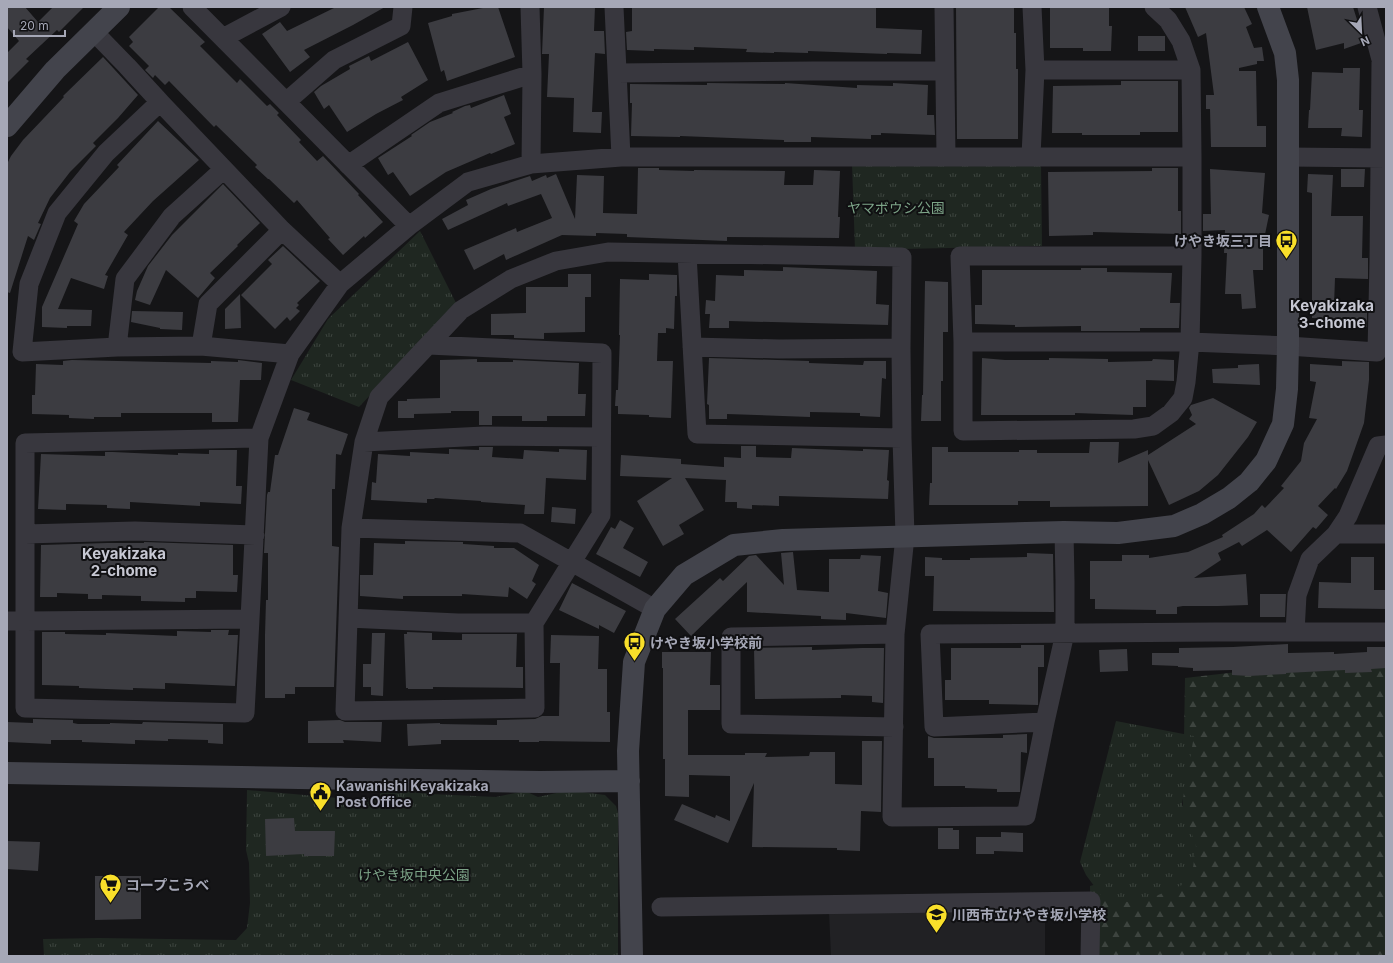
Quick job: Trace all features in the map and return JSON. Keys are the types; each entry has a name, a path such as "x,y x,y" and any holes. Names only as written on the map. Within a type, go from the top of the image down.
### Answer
{"street":[{"path":"7,126 56,70 119,7"},
{"path":"192,7 408,226"},
{"path":"223,38 281,7"},
{"path":"286,102 334,60 401,26 403,7"},
{"path":"530,7 532,74 531,164"},
{"path":"614,7 621,157"},
{"path":"944,7 946,156"},
{"path":"1031,156 1034,70 1032,7"},
{"path":"1154,7 1168,20 1181,42 1191,70 1192,256 1190,342 1183,398 1172,413 1153,426 1134,429 962,431 960,256 1192,256"},
{"path":"632,956 628,751 634,662 655,609 684,575 734,545 783,540 1064,532 1118,532 1174,526 1202,514 1229,498 1244,486 1266,461 1283,424 1287,389 1288,346 1288,80 1285,53 1268,7"},
{"path":"962,342 1190,342 1381,351 1384,65 1367,7"},
{"path":"94,32 282,230 340,284"},
{"path":"1034,70 1191,70"},
{"path":"617,73 813,71 945,72"},
{"path":"348,165 439,103 532,74"},
{"path":"160,102 106,153 57,213 29,284 15,352 117,347 201,346 290,354"},
{"path":"259,438 25,442 25,534 16,621 25,708 245,713 259,438 290,354 340,284 408,226 468,182 531,164 621,157 1192,157"},
{"path":"1287,157 1383,158"},
{"path":"117,347 125,279 172,216 224,169"},
{"path":"201,346 208,304 282,230"},
{"path":"428,345 602,353 601,515 534,622 535,708 345,711 351,528 364,442 379,397 428,345 461,310 511,279 556,261 608,252 902,257 902,438 906,536 896,634 892,817 1026,816 1065,633 1064,532"},
{"path":"687,254 697,434 902,438"},
{"path":"692,347 779,349 901,348"},
{"path":"364,442 484,436 601,437"},
{"path":"1295,632 1297,595 1310,559 1336,534 1348,516 1378,446 1386,445"},
{"path":"351,528 520,533 655,609"},
{"path":"25,534 135,531 254,534"},
{"path":"1336,534 1386,534"},
{"path":"348,618 458,623 534,622"},
{"path":"16,621 250,619"},
{"path":"1045,722 934,727 930,634 1386,632"},
{"path":"894,726 731,724 731,637 896,634"},
{"path":"7,773 532,782 629,782"},
{"path":"661,907 1091,901 1090,956"}],"shaded area":[{"name":"川西市立けやき坂小学校","path":"1045,904 1045,956 831,956 829,912"}],"green space":[{"name":"ヤマボウシ公園","path":"852,164 1041,164 1042,246 855,250"},
{"path":"420,231 456,303 359,407 291,380 328,319"},
{"path":"1386,655 1386,956 1091,956 1090,886 1182,860 1185,678"},
{"path":"1116,721 1194,736 1182,804 1196,846 1193,868 1182,885 1151,898 1128,902 1103,898 1086,875 1080,862"},
{"name":"けやき坂中央公園","path":"247,790 349,799 370,798 379,801 381,790 393,793 403,791 496,797 525,791 538,797 561,792 575,791 605,795 616,806 618,813 618,956 44,956 43,939 99,938 236,940 247,928 250,903 249,863 246,850"}],"building":[{"path":"7,7 25,7 38,22 53,7 84,7 59,32 57,30 26,59 29,61 7,83 7,53 19,41 7,27"},
{"path":"159,7 169,7 205,42 200,46 237,83 240,79 267,106 270,104 279,113 277,115 301,140 299,142 317,161 323,156 383,222 365,238 364,236 343,255 328,239 330,238 297,200 294,203 255,167 257,165 216,125 214,127 169,81 165,85 155,75 153,78 145,70 149,66 129,46 133,42 129,37"},
{"path":"336,7 385,7 304,50 310,57 290,72 262,34 280,22 287,31"},
{"path":"488,7 498,7 515,57 447,81 444,70 441,72 428,23 452,16 452,14"},
{"path":"544,7 595,7 594,31 604,31 605,54 595,53 592,112 602,112 601,133 573,132 574,98 547,97 549,54 542,54"},
{"path":"632,7 876,7 876,28 922,30 921,54 808,51 808,53 774,53 746,52 747,49 694,47 694,50 627,50 626,32 632,31"},
{"path":"956,7 1014,7 1016,69 1018,69 1018,139 957,139"},
{"path":"1050,7 1109,7 1109,26 1112,26 1111,51 1083,51 1083,48 1050,48"},
{"path":"1185,7 1244,7 1252,24 1246,27 1254,48 1262,47 1264,61 1257,61 1257,64 1239,68 1239,71 1256,71 1257,126 1266,126 1266,147 1211,147 1210,109 1206,109 1206,95 1214,95 1206,33 1198,37"},
{"path":"1307,7 1353,7 1364,42 1344,49 1344,43 1316,50"},
{"path":"1138,36 1165,36 1165,51 1138,51"},
{"path":"408,42 428,80 401,97 403,100 376,114 347,132 329,105 324,109 314,92 321,86 350,69 349,66 369,56 371,61"},
{"path":"103,57 138,95 93,143 96,146 70,172 50,198 38,223 41,224 34,240 28,236 10,293 7,292 7,164 23,140 64,97 63,96"},
{"path":"1343,68 1360,68 1359,110 1363,110 1362,137 1341,136 1342,128 1308,128 1312,72 1343,73"},
{"path":"1121,81 1178,81 1178,132 1140,132 1140,135 1082,135 1082,133 1052,133 1053,86 1121,85"},
{"path":"707,83 785,83 857,88 857,85 893,86 893,83 928,85 927,115 934,115 935,135 881,133 881,135 871,135 871,139 811,137 811,142 784,142 784,140 680,136 631,136 632,103 630,103 630,84 707,85"},
{"path":"504,95 511,114 504,117 515,144 446,172 410,196 393,172 388,175 378,158 412,136 411,135 430,122 453,113 452,112 465,106 470,105 471,108"},
{"path":"158,121 199,160 153,201 124,232 128,235 105,275 108,276 104,289 71,278 58,309 92,310 91,326 67,326 67,328 42,327 42,307 78,224 74,221 84,204 119,167 117,165"},
{"path":"638,168 694,171 785,171 784,185 813,185 814,170 840,171 838,217 840,217 839,238 727,237 727,241 627,237 627,234 596,233 596,236 562,235 506,260 504,254 474,270 464,250 516,228 517,232 552,218 541,194 508,206 507,203 448,230 442,219 468,205 466,200 491,189 530,176 532,181 546,175 547,178 556,174 575,219 577,175 604,176 603,213 637,214"},
{"path":"1152,168 1178,168 1178,211 1181,211 1181,234 1093,232 1093,235 1049,236 1048,172 1152,171"},
{"path":"1210,169 1265,173 1262,213 1269,215 1263,244 1263,270 1253,270 1256,308 1242,309 1241,294 1225,294 1227,253 1224,253 1225,230 1203,231 1203,214 1211,214"},
{"path":"1341,169 1365,169 1364,187 1341,187"},
{"path":"1308,174 1333,175 1331,216 1363,216 1362,258 1368,258 1368,279 1335,278 1334,306 1367,307 1367,327 1342,326 1342,319 1312,318 1312,193 1307,192"},
{"path":"223,184 260,223 210,273 215,278 198,298 166,270 150,305 135,300 137,291 148,266 172,235"},
{"path":"283,246 320,281 297,303 299,305 296,308 300,311 290,321 287,317 275,329 241,295 272,264 268,260"},
{"path":"783,267 877,271 876,304 889,305 888,325 729,321 729,328 709,328 710,314 705,314 706,300 715,301 716,275 744,276 744,270 783,271"},
{"path":"1081,268 1107,268 1107,272 1172,273 1170,303 1180,303 1179,328 1140,328 1140,331 1081,331 1081,326 1015,327 1015,325 975,324 975,305 982,305 982,270 1081,270"},
{"path":"568,274 591,274 591,297 585,297 585,332 544,333 544,339 514,338 514,335 491,335 491,314 526,313 526,287 568,287"},
{"path":"649,274 677,275 674,329 666,328 666,333 658,333 657,361 673,361 671,418 649,417 649,415 618,414 618,406 615,406 616,390 618,390 620,279 649,280"},
{"path":"925,281 948,282 948,332 943,332 941,421 921,421 923,395"},
{"path":"240,294 241,328 225,329 225,309"},
{"path":"132,311 183,312 182,330 160,329 131,322"},
{"path":"709,358 809,361 809,363 863,365 864,361 886,361 886,379 882,378 880,417 860,416 860,413 810,412 810,417 727,414 727,419 709,419 709,405 707,404"},
{"path":"982,358 1005,360 1049,360 1049,358 1108,359 1108,362 1152,361 1153,359 1174,360 1174,381 1146,380 1146,407 1133,407 1133,415 1075,413 1075,415 981,415"},
{"path":"477,359 477,362 513,362 513,360 579,363 578,394 586,394 585,416 547,416 547,421 522,421 522,416 492,416 492,425 479,425 479,411 451,411 451,413 414,414 414,418 398,418 398,401 407,401 407,399 440,398 440,360"},
{"path":"238,360 262,363 261,380 240,380 238,422 212,422 212,413 121,413 121,417 94,417 94,419 69,418 69,415 32,414 32,395 35,395 36,364 63,365 63,361 211,363 211,361 238,362"},
{"path":"1342,361 1369,362 1369,380 1364,423 1347,471 1336,489 1335,488 1318,506 1328,515 1316,529 1313,527 1291,552 1267,530 1242,546 1239,542 1218,553 1221,560 1194,578 1246,574 1248,605 1183,606 1177,607 1177,614 1156,614 1156,610 1095,609 1095,599 1090,599 1090,561 1122,561 1122,555 1149,555 1149,558 1188,552 1223,537 1222,535 1254,514 1262,505 1265,508 1284,488 1281,486 1301,461 1304,443 1317,419 1309,418 1316,382 1310,381 1310,364 1342,366"},
{"path":"1259,364 1260,385 1213,383 1212,369 1238,368 1238,365"},
{"path":"1213,398 1257,422 1248,437 1218,475 1199,491 1169,505 1148,460 1148,506 1050,507 1050,501 1018,501 1018,505 929,505 930,483 932,483 932,447 948,447 948,452 1019,452 1019,450 1037,450 1037,453 1089,453 1090,442 1119,442 1118,463 1148,450 1148,455 1196,424 1189,419 1192,415 1189,408 1191,405"},
{"path":"294,408 310,413 307,420 348,434 341,455 336,454 335,489 332,489 332,546 339,547 334,687 295,687 295,694 285,694 285,698 265,698 265,635 266,600 268,600 268,553 264,553 267,495 268,492 270,492 275,455 278,455"},
{"path":"741,446 756,446 756,457 791,458 792,448 863,451 863,449 889,450 887,480 889,481 888,499 779,496 779,506 752,505 752,509 737,508 737,502 725,502 726,480 685,478 704,510 679,525 684,534 663,546 637,501 672,478 620,476 621,455 681,459 681,464 724,467 724,457 741,458"},
{"path":"479,447 493,447 492,457 523,459 524,450 559,452 559,449 587,450 586,480 546,478 544,514 524,514 525,505 481,501 435,498 427,499 427,503 371,500 372,482 376,483 378,454 410,456 410,452 449,454 449,449 479,450"},
{"path":"209,450 237,450 236,486 242,486 241,504 200,502 200,506 130,502 130,509 107,508 107,505 66,504 66,510 38,509 41,454 105,456 105,452 113,452 178,455 178,453 209,454"},
{"path":"552,507 576,509 575,524 551,522"},
{"path":"620,520 634,528 623,548 648,562 640,577 596,554 611,527 615,529"},
{"path":"405,541 463,542 463,544 494,546 494,548 514,548 539,565 532,581 536,584 527,599 509,587 508,597 462,594 462,596 403,596 403,599 360,596 360,575 373,575 374,543 405,544"},
{"path":"144,542 233,545 233,575 238,575 237,592 196,591 196,598 185,598 185,602 141,601 141,596 102,595 102,599 88,599 88,594 57,593 57,597 40,597 41,545"},
{"path":"793,552 797,590 829,592 829,559 860,559 861,555 881,556 878,591 888,593 886,618 846,613 846,620 821,619 821,616 747,612 747,582 691,636 675,619 720,578 723,581 749,556 756,555 784,585 781,553"},
{"path":"1027,553 1053,554 1054,612 933,611 934,576 925,576 925,557 942,558 942,560 970,560 970,558 1027,557"},
{"path":"1351,557 1374,557 1374,590 1386,590 1386,609 1318,608 1319,582 1351,583"},
{"path":"572,583 626,611 614,633 599,625 599,629 559,610"},
{"path":"1260,594 1286,594 1285,617 1260,617"},
{"path":"211,630 229,630 228,635 238,635 235,686 165,683 165,689 133,688 133,690 42,685 42,632 65,632 65,634 106,635 106,633 177,636 177,631 211,632"},
{"path":"407,632 432,633 432,640 462,640 462,634 517,634 516,667 523,667 523,688 433,687 433,689 408,689 406,688 404,634 407,634"},
{"path":"372,633 385,633 383,696 371,695 371,687 363,687 363,664 371,664"},
{"path":"551,635 599,636 598,669 607,669 607,712 610,712 610,742 441,740 441,744 408,746 407,724 440,723 497,725 497,720 535,719 542,716 559,716 560,663 550,663"},
{"path":"1288,644 1288,653 1334,652 1334,654 1367,652 1367,647 1386,647 1386,668 1371,669 1372,672 1345,673 1345,670 1249,676 1232,675 1232,670 1193,671 1193,668 1152,665 1152,653 1179,653 1179,648"},
{"path":"1021,645 1044,645 1044,667 1038,667 1038,705 989,704 989,700 945,700 945,680 951,680 951,648 1021,648"},
{"path":"812,647 812,650 884,648 883,703 872,702 872,696 841,695 841,698 755,699 754,648"},
{"path":"1127,649 1128,671 1100,672 1099,650"},
{"path":"662,652 711,652 710,685 720,685 720,710 688,710 688,755 745,755 745,753 767,753 765,757 809,756 810,752 835,752 835,784 862,785 862,741 882,741 881,812 861,811 860,851 837,850 837,848 752,847 754,783 728,843 674,820 682,804 715,818 716,815 730,821 730,776 689,775 689,797 665,796 665,759 663,759"},
{"path":"33,719 73,720 73,723 78,724 142,724 143,722 223,724 223,744 208,743 208,740 168,739 168,741 135,740 135,744 82,742 82,740 51,740 51,744 7,742 7,722 33,723"},
{"path":"340,720 345,722 382,722 381,742 343,740 344,743 308,743 308,721"},
{"path":"1027,734 1027,753 1021,752 1020,792 997,792 997,789 965,788 965,786 934,786 934,758 928,758 928,736 934,738 1003,738 1003,735"},
{"path":"294,818 295,831 335,831 334,856 304,856 304,854 266,856 265,819"},
{"path":"938,828 953,828 953,830 959,830 959,849 938,849"},
{"path":"1001,832 1023,833 1023,852 994,851 994,854 976,854 976,837 1001,837"},
{"path":"7,841 40,842 38,871 7,869"},
{"path":"95,876 141,876 141,919 95,920"}],"place":[{"name":"けやき坂三丁目","path":"1287,260"},
{"name":"けやき坂小学校前","path":"634,662"},
{"name":"Kawanishi Keyakizaka Post Office","path":"320,812"},
{"name":"コープこうべ","path":"110,904"},
{"name":"川西市立けやき坂小学校","path":"937,934"}],"district":[{"name":"Keyakizaka 3-chome","path":"1332,314"},
{"name":"Keyakizaka 2-chome","path":"124,562"}]}
